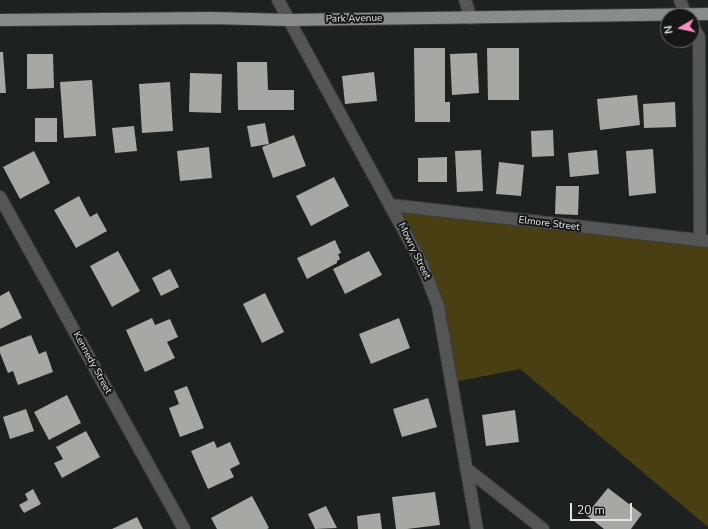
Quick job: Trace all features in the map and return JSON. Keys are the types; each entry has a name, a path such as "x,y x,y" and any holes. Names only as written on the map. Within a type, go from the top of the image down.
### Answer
{"main road":[{"name":"Park Avenue","path":"0,20 204,18 288,20 660,15"}],"street":[{"name":"Mowry Street","path":"278,0 422,264 438,306 477,529"},
{"path":"465,0 471,18"},
{"path":"699,48 704,241"},
{"name":"Kennedy Street","path":"0,197 184,529"},
{"name":"Elmore Street","path":"391,205 704,241"},
{"path":"467,469 544,529"}],"shaded area":[{"path":"385,210 708,244 708,527 520,369 454,382 432,285"}],"building":[{"path":"414,48 445,48 445,102 450,102 450,122 415,122"},
{"path":"487,48 519,48 519,100 488,100"},
{"path":"0,52 3,52 6,93 0,93"},
{"path":"477,53 479,93 452,95 450,54"},
{"path":"27,54 53,54 54,88 27,89"},
{"path":"237,62 267,62 268,90 294,90 294,110 238,110"},
{"path":"374,72 377,101 345,104 342,76"},
{"path":"190,73 222,74 221,113 189,112"},
{"path":"92,80 96,136 64,138 60,82"},
{"path":"170,82 173,131 142,133 139,84"},
{"path":"637,95 640,125 600,130 597,99"},
{"path":"675,102 676,127 644,128 643,104"},
{"path":"35,118 57,118 57,142 35,142"},
{"path":"265,123 269,144 251,147 247,126"},
{"path":"134,126 137,151 115,153 112,128"},
{"path":"553,130 554,156 532,157 531,131"},
{"path":"294,135 306,166 273,178 262,147"},
{"path":"209,147 212,178 180,181 177,151"},
{"path":"653,149 656,193 629,196 626,151"},
{"path":"481,150 483,191 457,192 455,151"},
{"path":"597,150 599,174 570,177 568,153"},
{"path":"34,151 50,183 20,199 3,167"},
{"path":"447,157 447,182 418,182 418,158"},
{"path":"499,162 524,165 521,196 496,194"},
{"path":"334,177 349,206 311,226 296,196"},
{"path":"556,186 579,186 578,215 555,214"},
{"path":"79,196 90,217 97,213 107,231 76,248 54,210"},
{"path":"335,240 341,253 338,254 340,259 337,263 307,279 297,258"},
{"path":"118,251 140,291 112,307 90,266"},
{"path":"369,251 382,275 345,294 333,269"},
{"path":"170,269 179,287 161,296 152,278"},
{"path":"9,291 22,318 0,329 0,296"},
{"path":"265,293 284,332 262,343 243,304"},
{"path":"152,318 155,325 170,319 178,337 167,342 175,358 145,372 126,330"},
{"path":"399,318 410,348 371,364 359,334"},
{"path":"31,335 39,354 46,351 53,372 18,385 13,371 8,373 0,353 0,347"},
{"path":"187,386 204,428 180,437 169,408 179,404 174,391"},
{"path":"67,395 81,423 49,440 34,412"},
{"path":"428,398 437,427 402,437 393,409"},
{"path":"26,409 34,431 10,439 3,417"},
{"path":"515,410 519,442 486,446 482,415"},
{"path":"86,431 100,457 62,478 54,463 63,459 56,447"},
{"path":"214,441 217,448 230,442 240,464 230,469 234,477 208,489 191,451"},
{"path":"608,488 642,514 631,529 604,529 586,515"},
{"path":"33,489 41,504 24,513 19,505 28,500 25,494"},
{"path":"435,492 440,525 396,529 392,497"},
{"path":"252,496 269,528 217,529 211,518"},
{"path":"326,506 337,528 315,529 308,514"},
{"path":"380,513 382,529 358,529 357,516"},
{"path":"137,517 143,529 112,529"}]}
